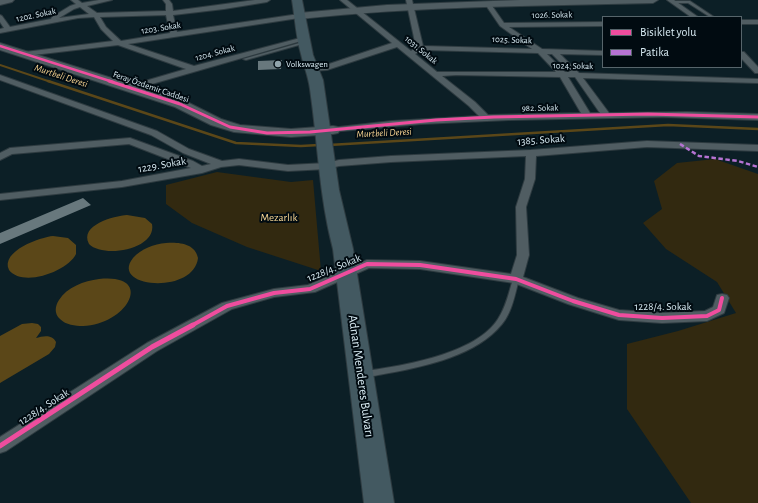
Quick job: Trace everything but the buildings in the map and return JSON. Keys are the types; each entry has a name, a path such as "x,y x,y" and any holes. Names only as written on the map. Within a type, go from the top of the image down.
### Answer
{"main road":[{"name":"Adnan Menderes Bulvarı","path":"297,0 303,14 313,54 312,65"},
{"name":"Adnan Menderes Bulvarı","path":"304,0 304,41 307,55 312,65 328,132 333,162 339,235 347,272 379,503"}],"street":[{"path":"0,2 9,0"},
{"path":"49,21 72,7 77,2 109,0"},
{"path":"166,0 169,4 170,22 174,35"},
{"path":"222,0 228,17"},
{"name":"1202. Sokak","path":"0,32 78,16 169,13 228,17 267,0"},
{"name":"1031. Sokak","path":"343,0 472,104 485,117"},
{"path":"303,14 410,3 652,0"},
{"path":"671,1 694,16"},
{"path":"77,2 96,16 103,28 119,43 194,69"},
{"path":"410,3 420,48 410,54"},
{"path":"494,3 502,25 540,51 563,75 587,115"},
{"name":"1203. Sokak","path":"25,54 174,35 228,17 303,14"},
{"path":"0,17 9,30"},
{"path":"742,22 758,22"},
{"name":"1026. Sokak","path":"502,25 602,24"},
{"name":"1204. Sokak","path":"131,88 194,69 304,41"},
{"path":"312,65 324,68 398,44"},
{"name":"Feray Özdemir Caddesi","path":"0,46 180,104 216,122 239,129 291,133 328,132"},
{"name":"1025. Sokak","path":"420,48 602,52"},
{"path":"552,51 576,75 604,111"},
{"path":"742,56 758,57"},
{"path":"742,56 758,71"},
{"name":"1024. Sokak","path":"435,74 576,75 758,81"},
{"path":"0,77 154,133 186,152 221,164"},
{"name":"982. Sokak","path":"328,132 423,120 587,115 604,111 758,117"},
{"path":"0,157 10,151 130,141 188,163 202,170"},
{"name":"1385. Sokak","path":"333,162 460,155 531,154 647,144 758,148"},
{"path":"516,279 523,255 521,207 530,179 531,154"},
{"name":"1229. Sokak","path":"0,197 122,184 202,170 221,164 239,162 288,168 333,162"},
{"name":"1228/4. Sokak","path":"0,446 152,347 227,306 274,293 310,289 367,264 420,265 516,279 573,301 619,315 662,318 707,316 719,310 722,298"}],"lane":[{"path":"671,1 689,2 710,16"},
{"path":"245,59 304,41"},
{"path":"360,374 395,370 430,362 464,348 489,335 501,321 516,279"}],"green space":[{"path":"715,159 758,174 758,503 691,503 627,409 627,344 678,331 736,313 717,282 666,249 643,223 662,209 654,181 677,163"},
{"name":"Mezarlık","path":"217,172 291,182 313,180 321,271 247,247 192,223 166,204 166,185"}],"shaded area":[{"path":"127,215 145,218 152,224 151,233 146,240 128,249 117,251 106,251 89,244 87,237 93,227 114,217"},
{"path":"53,236 68,238 76,245 76,254 64,266 45,275 34,277 16,275 9,270 8,263 10,257 16,251 31,242"},
{"path":"181,243 190,246 193,249 198,258 193,270 183,278 169,282 155,283 142,281 132,276 129,268 133,258 136,255 157,244"},
{"path":"99,279 116,279 127,284 131,291 129,300 123,309 113,317 99,323 83,326 65,323 58,317 56,307 62,295 76,285"},
{"path":"22,324 38,324 41,327 41,331 36,338 44,336 50,337 56,342 55,347 49,354 0,383 0,336"}],"waterway":[{"name":"Murtbeli Deresi","path":"0,65 48,81"},
{"name":"Murtbeli Deresi","path":"48,81 236,143 301,146 319,145"},
{"name":"Murtbeli Deresi","path":"329,145 668,125 758,129"}],"marked path":[{"path":"680,144 699,156 738,161 758,167"}],"cycle path":[{"path":"0,46 180,104 230,127 267,133 296,133 436,120 494,117 648,114 758,117"},
{"path":"0,446 152,347 227,306 274,293 310,289 367,264 420,265 516,279 573,301 619,315 662,318 707,316 719,310 722,298"}],"place":[{"name":"Volkswagen","path":"278,64"}]}
